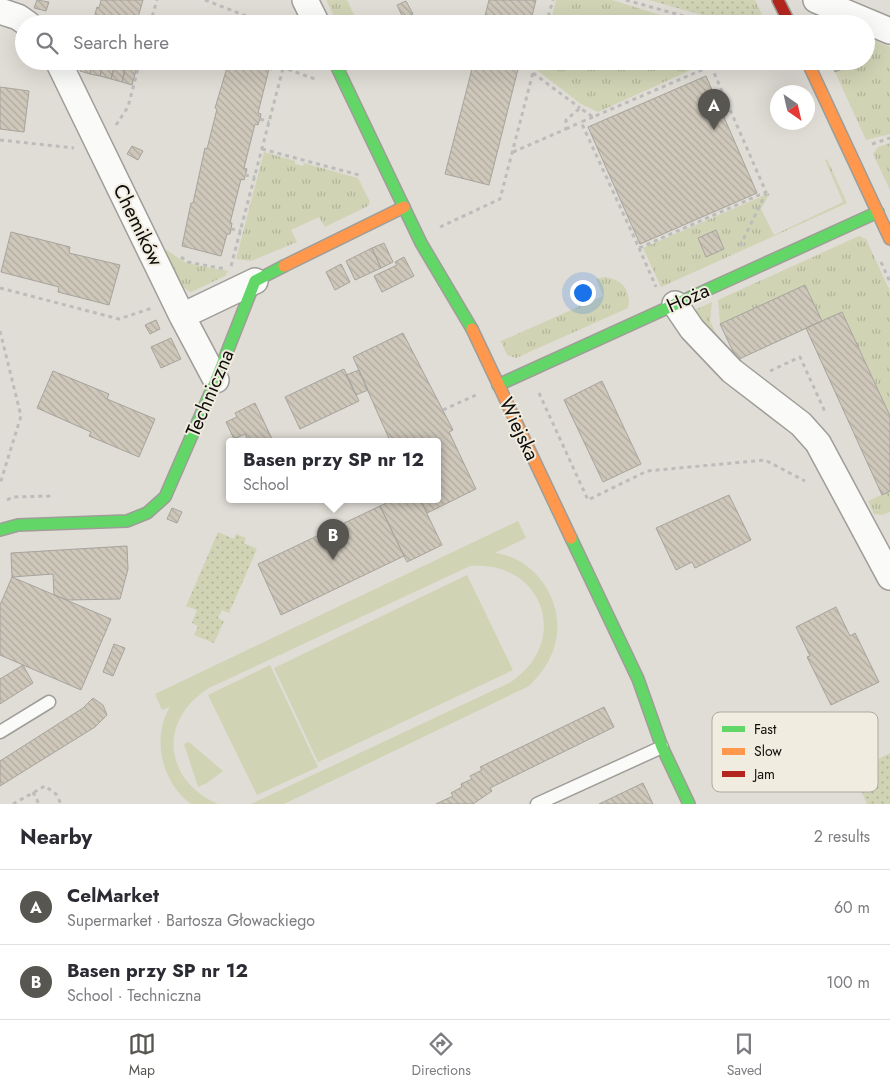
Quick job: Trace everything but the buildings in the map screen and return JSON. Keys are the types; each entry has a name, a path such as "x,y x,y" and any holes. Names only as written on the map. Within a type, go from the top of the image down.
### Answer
{"street":[{"path":"305,0 312,15"},
{"path":"778,0 786,15"},
{"path":"816,0 852,15"},
{"path":"0,12 15,16"},
{"path":"875,25 890,31"},
{"name":"Chemików","path":"62,70 182,316 216,380"},
{"name":"Wiejska","path":"338,70 421,243 470,325 638,679 662,747 689,804"},
{"path":"810,70 890,239"},
{"path":"182,316 404,207"},
{"name":"Hoża","path":"498,385 878,212"},
{"name":"Techniczna","path":"0,530 18,525 127,521 147,513 165,496 216,380 255,281"},
{"path":"675,304 692,329 732,372 801,424 818,444 890,577"}],"lane":[{"path":"0,732 49,702"},
{"path":"537,804 662,747"}],"path":[{"path":"152,15 156,0"},
{"path":"205,0 243,15"},
{"path":"549,15 553,0"},
{"path":"626,0 677,15"},
{"path":"0,140 92,150 99,144 128,107 138,70"},
{"path":"230,270 282,70"},
{"path":"291,70 316,79"},
{"path":"513,152 702,70"},
{"path":"713,70 766,192 738,250"},
{"path":"432,230 500,199 533,72 593,117"},
{"path":"566,129 566,120 580,108"},
{"path":"260,119 269,122"},
{"path":"581,122 645,262"},
{"path":"865,146 890,138"},
{"path":"262,149 362,175"},
{"path":"245,175 255,177"},
{"path":"639,248 766,192"},
{"path":"231,229 241,231"},
{"path":"0,288 118,319 159,306"},
{"path":"0,331 20,416 0,484"},
{"path":"537,389 588,500 647,471 765,460 805,481"},
{"path":"443,410 476,394"},
{"path":"0,504 13,497 62,496"},
{"path":"13,804 45,786 51,789 61,804"},
{"path":"33,792 39,804"},
{"path":"21,799 24,804"}],"green space":[{"path":"326,0 347,0 354,15 334,15"},
{"path":"556,0 612,0 660,15 552,15"},
{"path":"649,0 749,0 756,15 702,15"},
{"path":"749,0 755,0 762,15 756,15"},
{"path":"875,41 890,47 890,134 866,140 834,70 875,70"},
{"path":"691,70 598,112 581,104 538,71"},
{"path":"890,143 890,190 873,154 878,147"},
{"path":"264,152 295,161 295,164 303,166 304,163 358,178 370,202 368,206 325,227 319,217 291,230 297,242 251,261 236,259"},
{"path":"827,159 847,203 661,287 643,248 770,193 761,209 774,235 843,202 825,160"},
{"path":"859,236 866,239 890,291 890,416 842,312 822,321 805,285 720,324 718,300"},
{"path":"153,241 186,263 228,271 225,276 191,292 180,286"},
{"path":"605,277 616,280 624,286 628,296 628,308 516,358 507,355 501,341 603,296 596,279"},
{"path":"712,302 710,321 729,361 692,311"},
{"path":"890,491 890,512 882,515 874,514 868,501"},
{"path":"518,521 526,538 495,553 510,557 524,564 545,585 552,599 557,629 551,656 529,686 284,804 251,804 509,683 528,666 540,647 544,627 541,607 531,590 516,576 496,568 470,566 209,688 192,701 181,716 175,732 174,749 178,765 186,780 200,793 218,804 191,804 181,795 173,784 162,759 161,732 164,719 170,707 162,710 155,694"},
{"path":"218,532 234,539 236,534 246,538 244,543 257,549 229,613 222,610 218,618 224,621 214,643 194,635 198,626 192,623 197,610 186,606"},
{"path":"467,575 513,670 318,762 274,668"},
{"path":"270,665 318,767 257,795 208,695"},
{"path":"189,742 223,771 198,787 184,744"},
{"path":"890,753 890,804 867,804 862,792 878,792 878,759"}],"traffic: fast":[{"path":"338,70 421,243 472,329"},
{"path":"498,385 878,212"},
{"path":"0,530 18,525 127,521 147,513 165,497 216,380 255,281 284,266"},
{"path":"571,538 638,679 662,747 689,804"}],"traffic: slow":[{"path":"811,70 890,239"},
{"path":"284,266 404,207"},
{"path":"472,329 571,538"}],"traffic: jam":[{"path":"778,0 786,15"}],"place":[{"name":"CelMarket","path":"714,130"},
{"name":"Basen przy SP nr 12","path":"333,560"}]}
